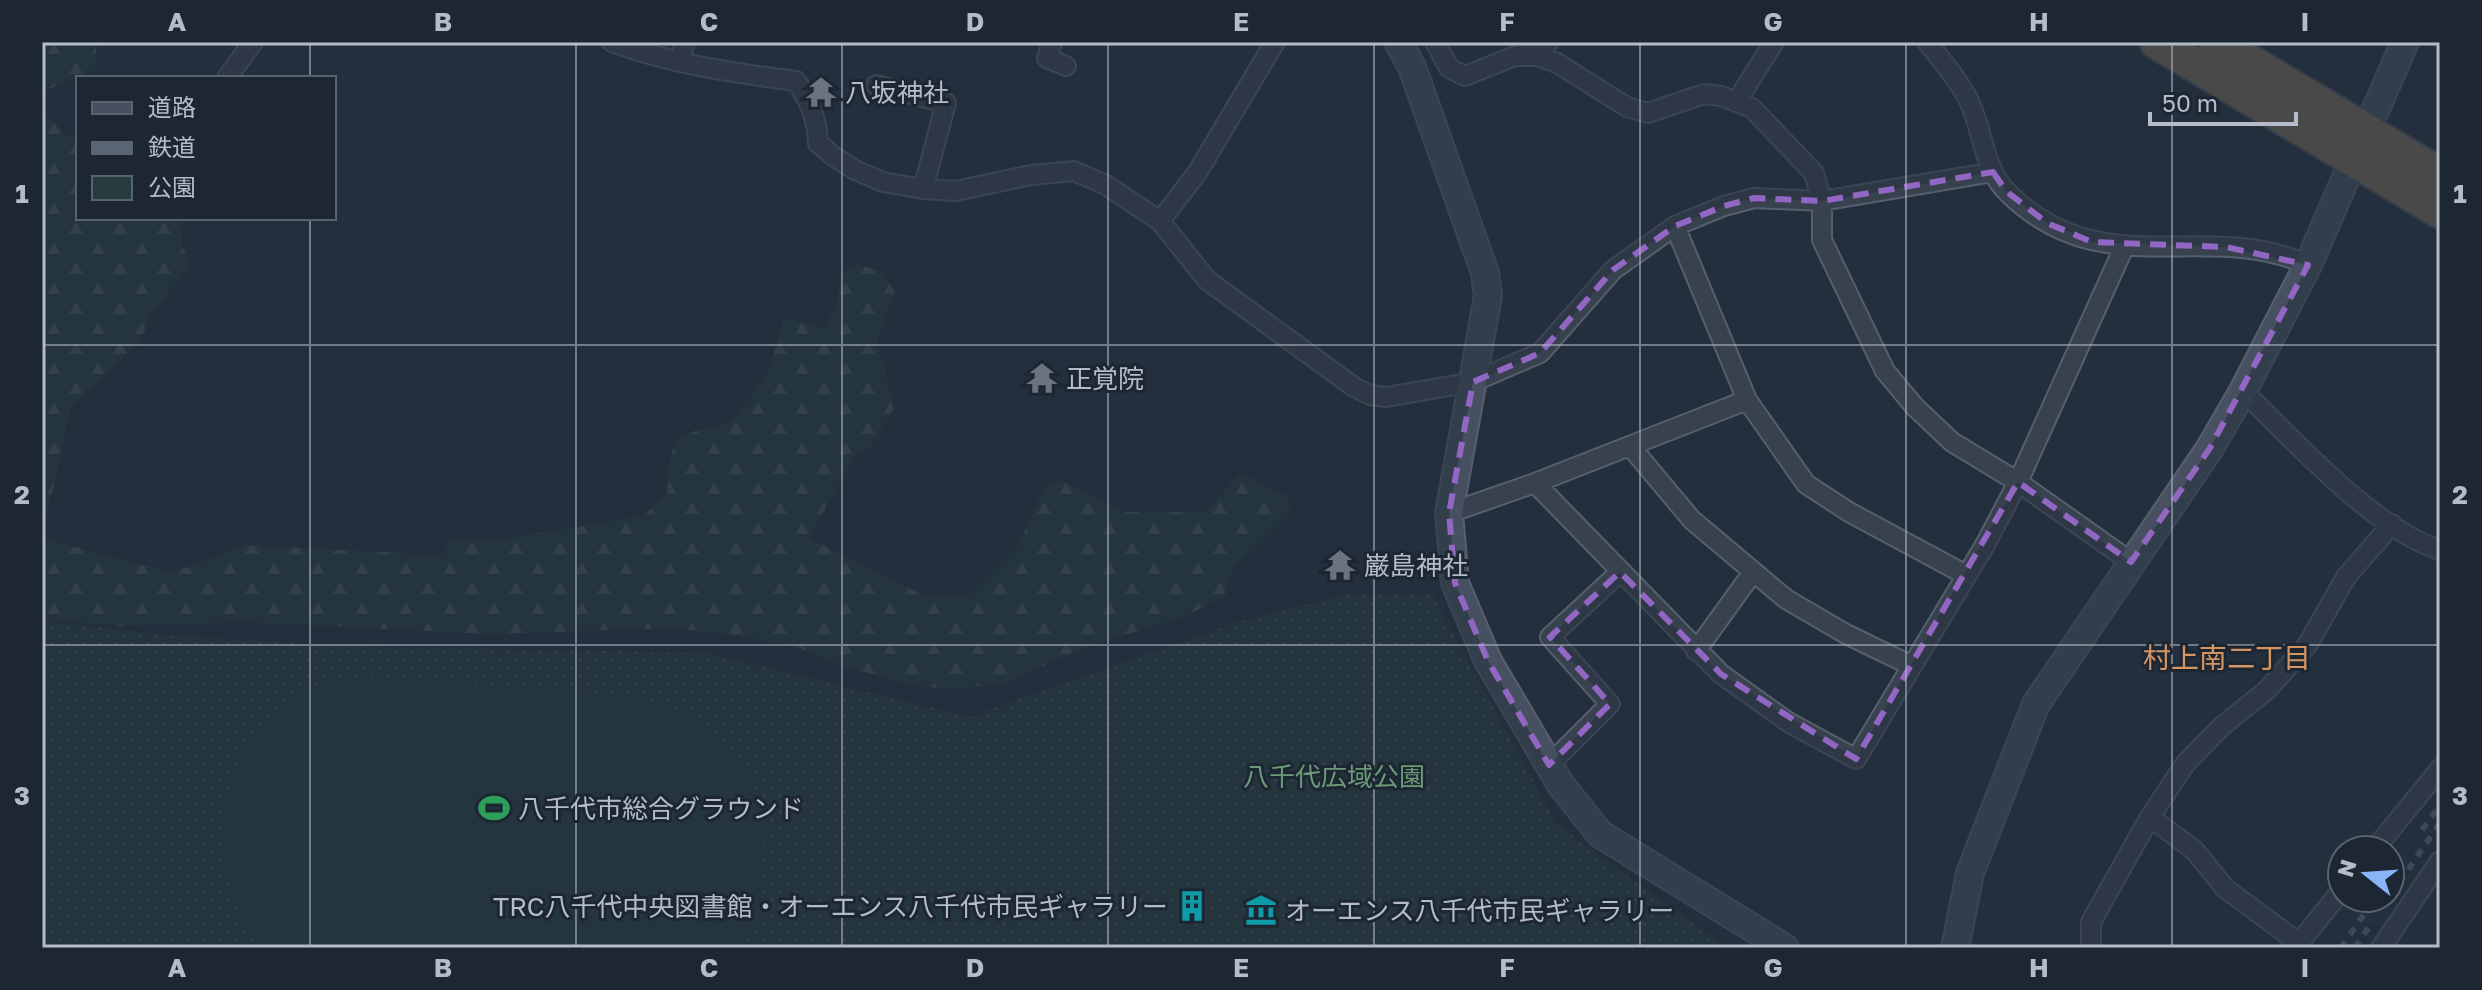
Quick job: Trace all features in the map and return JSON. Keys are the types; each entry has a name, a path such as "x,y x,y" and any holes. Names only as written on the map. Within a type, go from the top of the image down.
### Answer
{"highway":[{"path":"2157,42 2360,146 2440,175"},
{"path":"2216,42 2360,146 2440,211"}],"street":[{"path":"228,76 253,42"},
{"path":"612,42 709,69 796,81 807,97 817,122 818,143 833,156 883,182 956,191 1031,175 1074,171 1106,185 1160,221 1207,280 1354,387 1370,395 1386,397 1473,382 1540,353 1613,270 1675,226 1724,206 1754,198 1822,201 1993,172"},
{"path":"680,62 685,42"},
{"path":"1052,42 1047,58 1066,66"},
{"path":"1160,221 1197,173 1275,42"},
{"path":"1398,42 1412,67 1485,273 1488,296 1449,513 1455,583 1488,661 1561,785 1600,834 1785,948"},
{"path":"1435,42 1449,68 1465,76 1542,49"},
{"path":"1523,42 1542,49 1557,63 1627,107 1648,113 1704,94 1737,101 1752,108 1814,173 1822,201 1822,240 1885,371 1915,407 1952,442 2018,482 2131,562"},
{"path":"1737,101 1774,42"},
{"path":"1927,42 1967,97 1993,172 2006,191 2047,223 2092,242 2124,247 2226,247 2289,256 2308,265"},
{"path":"1955,948 1970,873 2036,704 2210,448 2243,391 2308,265 2405,42"},
{"path":"876,85 946,103 923,189"},
{"path":"1675,226 1747,400 1806,484 1849,512 1966,575"},
{"path":"1535,483 1721,674 1788,722 1856,759 2018,482 2124,247"},
{"path":"2243,391 2347,491 2392,524 2440,550"},
{"path":"1449,513 1535,483 1747,400"},
{"path":"1630,446 1692,520 1786,599 1912,666"},
{"path":"2091,948 2091,922 2150,817 2185,764 2221,727 2267,690 2308,644 2346,577 2392,524"},
{"path":"1549,765 1610,704 1550,637 1620,572"},
{"path":"1696,651 1753,572"},
{"path":"2387,834 2440,769"},
{"path":"2150,817 2194,850 2226,889 2299,943 2326,910"},
{"path":"2381,948 2440,861"}],"highlighted area":[{"path":"1993,172 2006,191 2047,223 2092,242 2226,247 2308,265 2210,448 2131,562 2018,482 1856,759 1721,674 1620,572 1550,637 1610,704 1549,765 1488,661 1455,583 1449,513 1473,382 1540,353 1613,270 1675,226 1724,206 1754,198 1822,201"}],"green space":[{"path":"42,42 97,42 95,70 42,92"},
{"path":"42,114 76,141 76,220 180,220 182,245 191,265 151,314 140,342 71,407 42,538"},
{"path":"856,264 881,271 895,292 877,340 894,408 872,445 854,457 809,538 925,596 969,595 1018,546 1043,490 1061,480 1123,512 1205,512 1241,473 1286,496 1290,503 1288,516 1234,568 1224,596 1188,615 1078,650 1005,683 952,689 915,686 843,666 800,648 742,636 673,628 492,634 242,622 118,626 42,619 42,538 166,571 190,567 244,545 443,555 450,541 493,541 643,516 667,495 670,460 679,441 698,430 731,423 768,373 784,318 823,328 837,304 841,273"},
{"name":"八千代広域公園","path":"1351,594 1432,594 1556,824 1727,948 42,948 42,621 173,636 346,646 706,653 970,717 1240,621"},
{"name":"八千代市総合グラウンド","path":"373,676 637,696 681,710 719,735 722,745 750,778 765,813 763,882 758,914 740,948 269,948 241,911 226,874 226,817 237,765 244,749 266,720 300,692 327,682"}],"railway":[{"path":"2422,830 2440,805"},
{"path":"2406,873 2440,823"},
{"path":"2341,948 2364,914"},
{"path":"2355,948 2373,921"}],"place":[{"name":"八坂神社","path":"821,92"},
{"name":"正覚院","path":"1042,378"},
{"name":"巌島神社","path":"1340,565"},
{"name":"八千代市総合グラウンド","path":"494,808"},
{"name":"TRC八千代中央図書館・オーエンス八千代市民ギャラリー","path":"1192,906"},
{"name":"オーエンス八千代市民ギャラリー","path":"1261,910"}],"district":[{"name":"村上南二丁目","path":"2227,657"}]}
